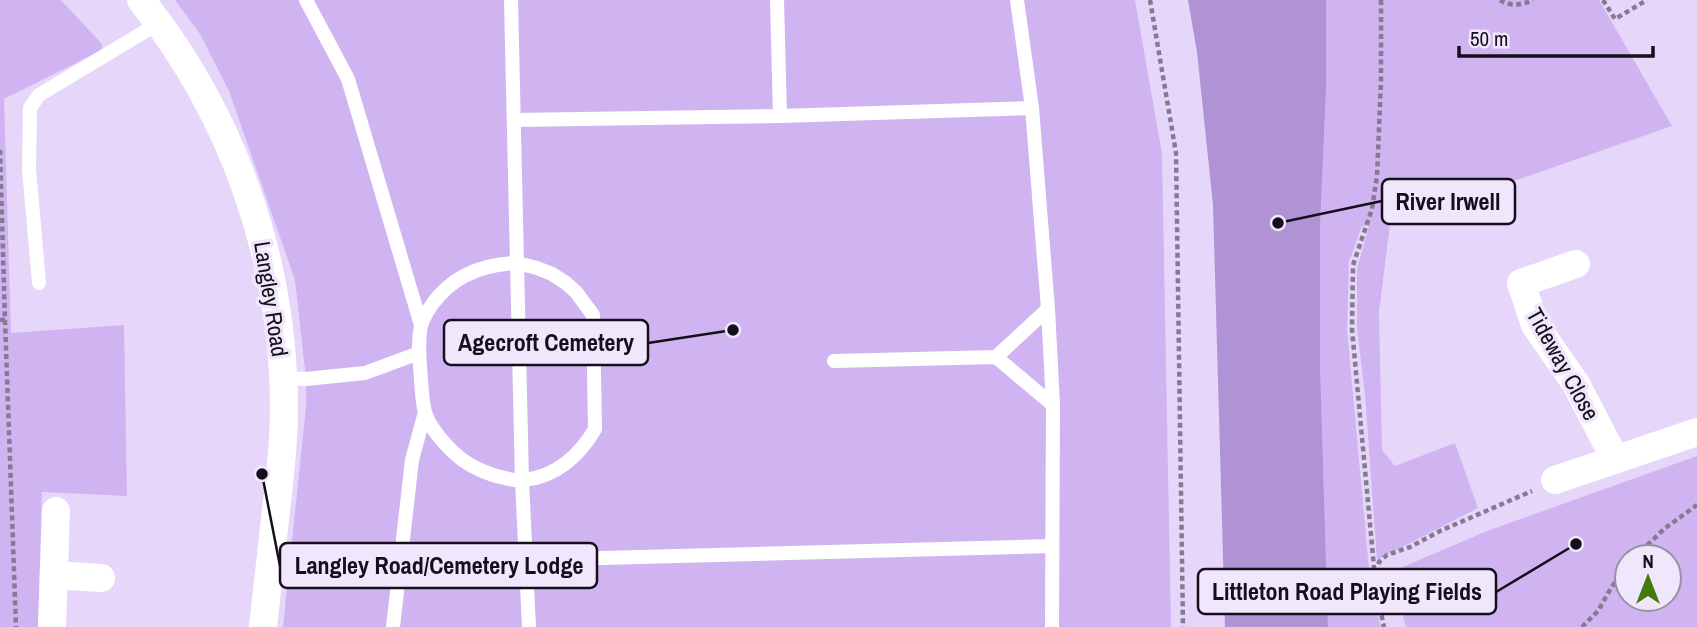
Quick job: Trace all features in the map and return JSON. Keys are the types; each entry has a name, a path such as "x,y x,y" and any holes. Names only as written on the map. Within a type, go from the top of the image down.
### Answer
{"street":[{"name":"Langley Road","path":"141,0 178,51 212,108 251,202 272,278 283,378 282,454 263,627"},
{"name":"Tideway Close","path":"1576,264 1521,283 1535,325 1576,384 1615,459"},
{"path":"1555,480 1697,432"},
{"path":"52,627 56,511"},
{"path":"54,575 102,578"}],"lane":[{"path":"306,0 348,79 421,324 419,353 425,412 433,428 457,456 472,466 488,473 522,481 543,477 570,461 588,441 595,429 593,314 566,283 537,268 517,263 483,267 449,285 428,310 421,324"},
{"path":"511,0 522,481 529,627"},
{"path":"777,0 780,116"},
{"path":"1017,0 1032,108 1048,309 1053,405 1052,627"},
{"path":"39,283 29,169 30,108 39,95 159,23"},
{"path":"514,120 780,116 1032,108"},
{"path":"834,361 996,357 1048,309"},
{"path":"283,378 306,379 365,373 419,353"},
{"path":"996,357 1053,405"},
{"path":"393,627 412,460 425,412"},
{"path":"525,560 1052,546"}],"path":[{"path":"1150,0 1176,153 1183,627"},
{"path":"1381,0 1377,176 1372,209 1353,265 1352,329 1374,572 1384,627"},
{"path":"1500,0 1513,5 1533,0"},
{"path":"1602,0 1615,19 1647,0"},
{"path":"0,150 3,320 16,627"},
{"path":"1374,572 1379,562 1387,555 1555,480"},
{"path":"1649,543 1664,528 1697,505"},
{"path":"1582,627 1598,611 1613,585"}],"shaded area":[{"path":"0,0 61,0 102,44 102,50 4,99 11,333 124,325 127,496 42,492 38,627 0,627"},
{"path":"175,0 1135,0 1162,154 1171,627 283,627 306,407 306,379 295,280 229,91 200,34"},
{"path":"1188,0 1326,0 1326,91 1320,228 1320,363 1328,627 1225,627 1213,205 1197,52"},
{"path":"1326,0 1599,0 1672,126 1390,224 1379,312 1382,450 1395,466 1455,443 1478,508 1377,560 1365,395 1357,329 1357,269 1369,226 1362,226 1349,262 1347,329 1371,590 1381,627 1328,627 1320,363 1320,228 1326,91"},
{"path":"1697,456 1697,627 1406,627 1391,572 1487,531"}],"place":[{"name":"River Irwell","path":"1278,223"},
{"name":"Agecroft Cemetery","path":"733,330"},
{"name":"Langley Road/Cemetery Lodge","path":"262,474"},
{"name":"Littleton Road Playing Fields","path":"1576,544"}]}
